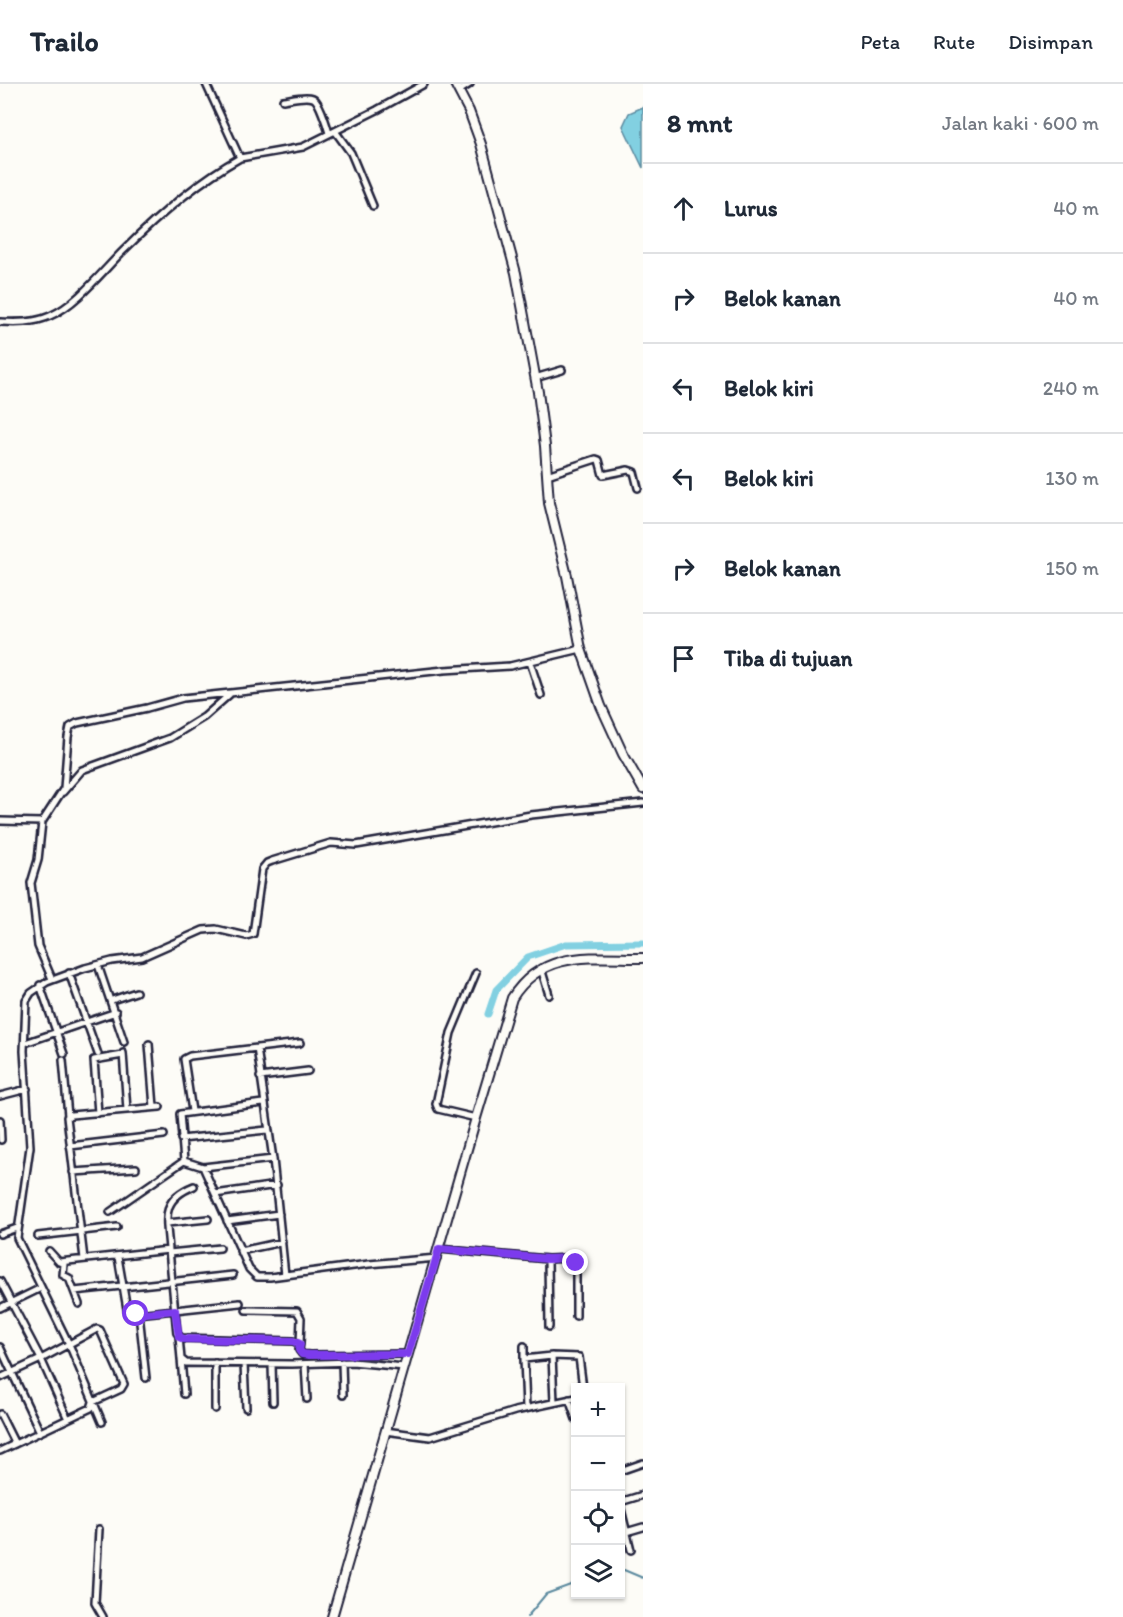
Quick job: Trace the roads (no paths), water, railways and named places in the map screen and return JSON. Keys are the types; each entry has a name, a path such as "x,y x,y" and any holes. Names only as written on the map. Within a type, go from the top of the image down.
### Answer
{"street":[{"path":"207,84 240,158"},
{"path":"0,322 36,321 62,310 140,234 192,190 240,158 295,150 310,144 424,84"},
{"path":"471,84 457,87 481,144 513,260 536,378 549,503 567,576 581,649 601,706 643,789"},
{"path":"283,100 309,97 314,99 332,132 351,153 373,206"},
{"path":"536,378 562,370"},
{"path":"547,475 569,466 599,460 603,475 628,470 634,472 638,488"},
{"path":"62,793 70,727 76,723 183,698 444,670 510,666 581,649"},
{"path":"530,662 541,695"},
{"path":"52,980 38,946 31,889 32,874 38,860 42,822 62,793 82,770 170,738 204,717 232,693"},
{"path":"102,1422 69,1344 17,1240 30,1147 25,1043 26,1001 31,993 40,985 69,973 142,957 203,930 216,929 250,936 255,931 261,873 264,865 272,861 331,843 356,845 531,815 643,803"},
{"path":"0,821 42,822"},
{"path":"332,1617 512,998 521,984 541,968 555,962 571,958 643,958"},
{"path":"98,965 116,1012 124,1042"},
{"path":"541,968 549,994"},
{"path":"69,973 98,1054"},
{"path":"476,973 451,1034 436,1104 438,1109 476,1118"},
{"path":"40,985 64,1057 70,1146 84,1259"},
{"path":"111,1000 136,992"},
{"path":"25,1043 116,1012"},
{"path":"192,1112 184,1059 190,1056 300,1043"},
{"path":"68,1116 157,1107 149,1044"},
{"path":"257,1048 263,1103 277,1185 285,1275"},
{"path":"98,1113 94,1060 123,1053 128,1110"},
{"path":"260,1077 308,1071"},
{"path":"0,1096 27,1089"},
{"path":"184,1161 179,1117 183,1113 263,1103"},
{"path":"0,1120 2,1140"},
{"path":"181,1139 267,1130"},
{"path":"70,1146 164,1135"},
{"path":"184,1161 204,1167 273,1159"},
{"path":"110,1212 184,1161"},
{"path":"204,1167 240,1251 249,1269 257,1276 285,1275 436,1258"},
{"path":"73,1172 136,1168"},
{"path":"215,1194 277,1185"},
{"path":"184,1394 166,1210 171,1201 194,1186"},
{"path":"227,1221 279,1214"},
{"path":"167,1223 208,1219"},
{"path":"0,1234 17,1227"},
{"path":"38,1236 117,1227"},
{"path":"240,1251 282,1242"},
{"path":"59,1262 220,1248"},
{"path":"439,1249 548,1259 572,1258 576,1263 576,1316"},
{"path":"49,1251 64,1264 63,1275 69,1278 79,1304"},
{"path":"118,1257 128,1315 240,1303"},
{"path":"548,1259 549,1327"},
{"path":"74,1291 233,1275"},
{"path":"0,1281 41,1359 68,1419"},
{"path":"0,1308 41,1288"},
{"path":"246,1310 297,1311 301,1318 299,1350 302,1354 408,1354"},
{"path":"139,1314 146,1378"},
{"path":"0,1378 99,1329 124,1384 121,1389 93,1402 91,1408 0,1451"},
{"path":"179,1337 184,1339 284,1341 300,1344"},
{"path":"524,1346 526,1408"},
{"path":"0,1347 14,1372 40,1432"},
{"path":"524,1359 552,1356 579,1357 582,1383"},
{"path":"552,1356 554,1402"},
{"path":"181,1359 186,1363 342,1362 404,1367"},
{"path":"342,1362 343,1395"},
{"path":"215,1363 215,1409"},
{"path":"244,1364 246,1408"},
{"path":"272,1364 273,1402"},
{"path":"305,1364 307,1399"},
{"path":"385,1431 429,1437 526,1408 571,1398"},
{"path":"0,1414 15,1444"},
{"path":"625,1470 643,1463"},
{"path":"625,1502 643,1495"},
{"path":"625,1526 631,1550"},
{"path":"626,1532 643,1527"},
{"path":"99,1528 95,1604 103,1617"}],"water":[{"path":"643,107 643,168 623,126 629,113"}],"waterway":[{"path":"488,1014 496,990 528,957 566,944 643,943"},
{"path":"625,1570 643,1578"},
{"path":"527,1617 546,1594 571,1585"}]}
